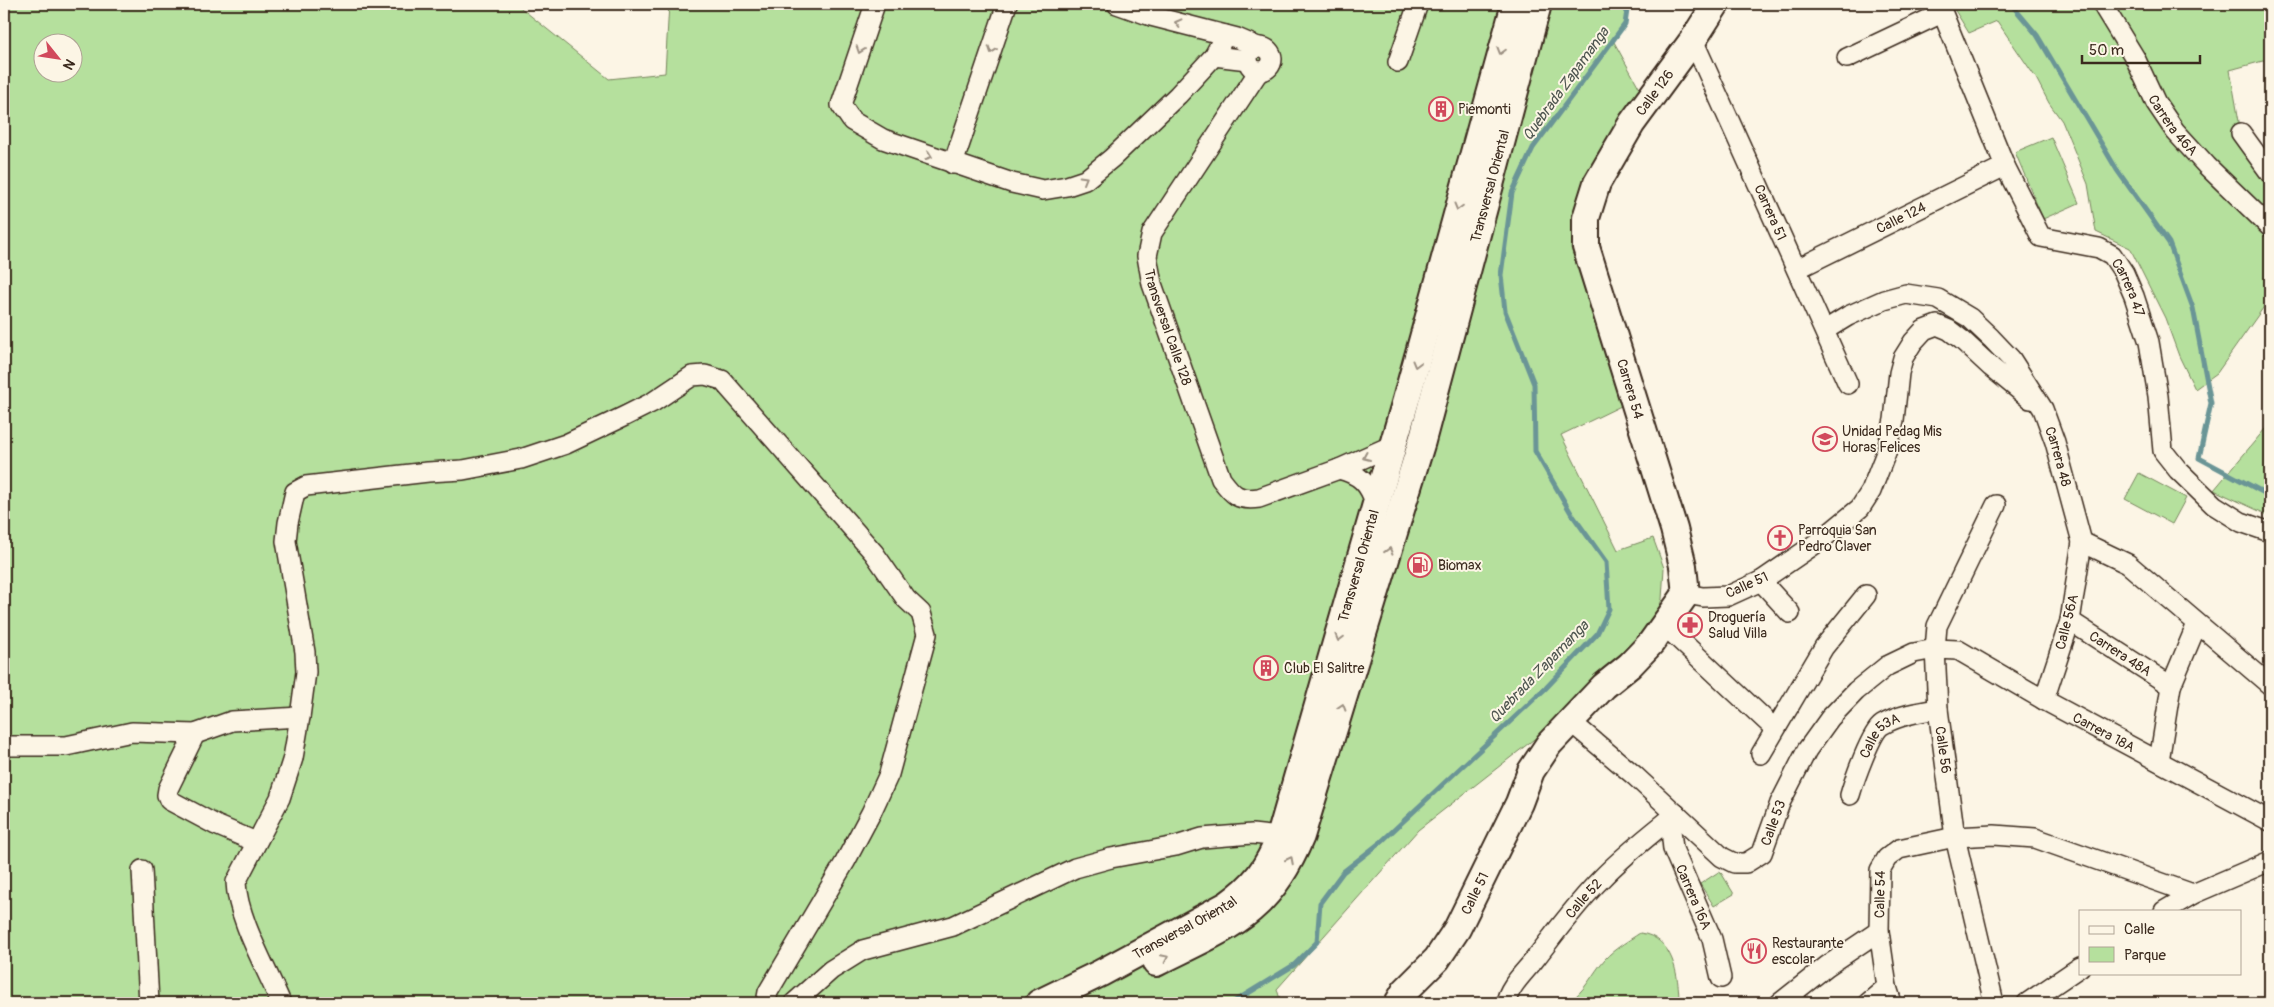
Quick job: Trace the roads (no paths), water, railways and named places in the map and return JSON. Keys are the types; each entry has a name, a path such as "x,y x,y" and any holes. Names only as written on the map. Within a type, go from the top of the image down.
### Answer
{"main road":[{"name":"Transversal Oriental","path":"1040,1003 1101,973 1238,897 1258,880 1271,860 1280,837 1336,650 1375,503 1393,446 1515,4"},
{"name":"Transversal Oriental","path":"1074,1003 1238,921 1266,896 1291,860 1320,777 1422,441 1538,4"},
{"name":"Calle 126","path":"1597,183 1632,123 1693,40 1716,4"},
{"name":"Carrera 54","path":"1597,183 1586,218 1586,247 1674,529 1683,566 1686,594"},
{"name":"Calle 51","path":"1402,999 1437,959 1457,929 1519,802 1531,771 1549,744 1604,686 1630,665 1664,625 1686,594"}],"street":[{"path":"875,4 841,105 852,121 883,139 953,164 1043,190 1067,186 1084,180 1112,158 1178,95 1214,56 1225,35"},
{"path":"953,164 1007,4"},
{"path":"1117,4 1151,16 1225,35 1255,60"},
{"path":"1398,62 1418,4"},
{"name":"Carrera 46A","path":"2104,4 2105,9 2135,58 2156,103 2175,131 2207,166 2270,227"},
{"path":"1848,58 1940,8"},
{"name":"Carrera 47","path":"1940,8 2005,166 2041,237 2098,248 2112,255 2124,273 2136,300 2149,342 2158,396 2163,450 2178,470 2214,505 2241,522 2270,532"},
{"name":"Carrera 51","path":"1693,40 1848,384"},
{"path":"1214,56 1255,60"},
{"name":"Transversal Calle 128","path":"1255,60 1152,233 1148,256 1152,284 1221,479 1234,495 1248,500 1259,498 1339,469 1393,446"},
{"path":"2241,133 2270,173"},
{"name":"Calle 124","path":"1797,269 2005,166"},
{"name":"Carrera 48","path":"1825,330 1848,316 1884,300 1906,294 1938,299 1970,318 2011,359 2043,409 2055,442 2082,542"},
{"name":"Calle 51","path":"1686,594 1703,597 1728,596 1761,581 1821,540 1860,508 1871,491 1887,450 1903,358 1913,342 1924,330 1937,325 1949,330 1991,368 2043,409"},
{"path":"281,1003 242,912 236,894 236,882 280,798 293,758 300,718 306,672 305,652 286,542 295,492 306,486 428,472 463,470 521,459 566,444 653,402 692,376 706,375 722,380 874,554 906,599 921,613 927,634 889,774 872,813 768,992 766,1003"},
{"path":"1339,469 1352,473 1363,480 1371,490 1375,503"},
{"name":"Calle 56","path":"1994,1003 1955,837 1938,709 1935,649 1937,626 1996,505"},
{"path":"2082,542 2128,564 2270,685"},
{"name":"Calle 56A","path":"2044,700 2070,621 2082,542"},
{"path":"1761,581 1790,613"},
{"path":"1761,754 1824,647 1866,594"},
{"name":"Carrera 48A","path":"2070,621 2171,686"},
{"path":"2159,761 2171,686 2197,624"},
{"path":"1664,625 1775,730"},
{"name":"Carrera 18A","path":"1935,649 1958,650 2044,700 2270,821"},
{"name":"Calle 53","path":"1571,722 1722,856 1734,863 1746,863 1762,854 1780,802 1807,750 1830,718 1856,691 1887,666 1914,653 1935,649"},
{"name":"Calle 53A","path":"1850,795 1858,769 1880,726 1907,715 1938,709"},
{"path":"4,746 66,746 132,732 195,734 232,721 300,718"},
{"path":"195,734 168,788 167,795 169,800 216,825 256,842"},
{"name":"Carrera 16A","path":"1676,814 1671,830 1673,849 1712,940 1722,978"},
{"name":"Calle 52","path":"1506,1000 1566,918 1600,880 1636,845 1676,814"},
{"path":"794,1003 831,970 863,950 953,926 1075,868 1111,858 1176,846 1202,838 1252,834 1280,837"},
{"path":"1955,837 2035,838 2193,894"},
{"name":"Calle 54","path":"1889,995 1880,930 1880,870 1887,858 1899,849 1955,837"},
{"path":"2166,910 2193,894 2270,861"},
{"path":"142,870 149,1003"},
{"path":"1780,1003 1827,966 1880,930"},
{"path":"2028,1003 2079,967"},
{"path":"1868,1003 1889,995"}],"waterway":[{"name":"Quebrada Zapamanga","path":"1232,1003 1294,965 1317,942 1320,903 1343,872 1381,842 1545,689 1597,634 1609,609 1606,562 1571,513 1535,451 1534,384 1505,311 1501,275 1512,193 1533,148 1625,24 1628,4"},
{"path":"2011,4 2037,35 2117,170 2169,243 2193,308 2211,403 2199,458 2270,496"}],"place":[{"name":"Piemonti","path":"1441,109"},
{"name":"Unidad Pedag Mis Horas Felices","path":"1825,439"},
{"name":"Parroquia San Pedro Claver","path":"1780,538"},
{"name":"Biomax","path":"1420,565"},
{"name":"Droguería Salud Villa","path":"1690,625"},
{"name":"Club El Salitre","path":"1266,668"},
{"name":"Restaurante escolar","path":"1754,951"}]}
